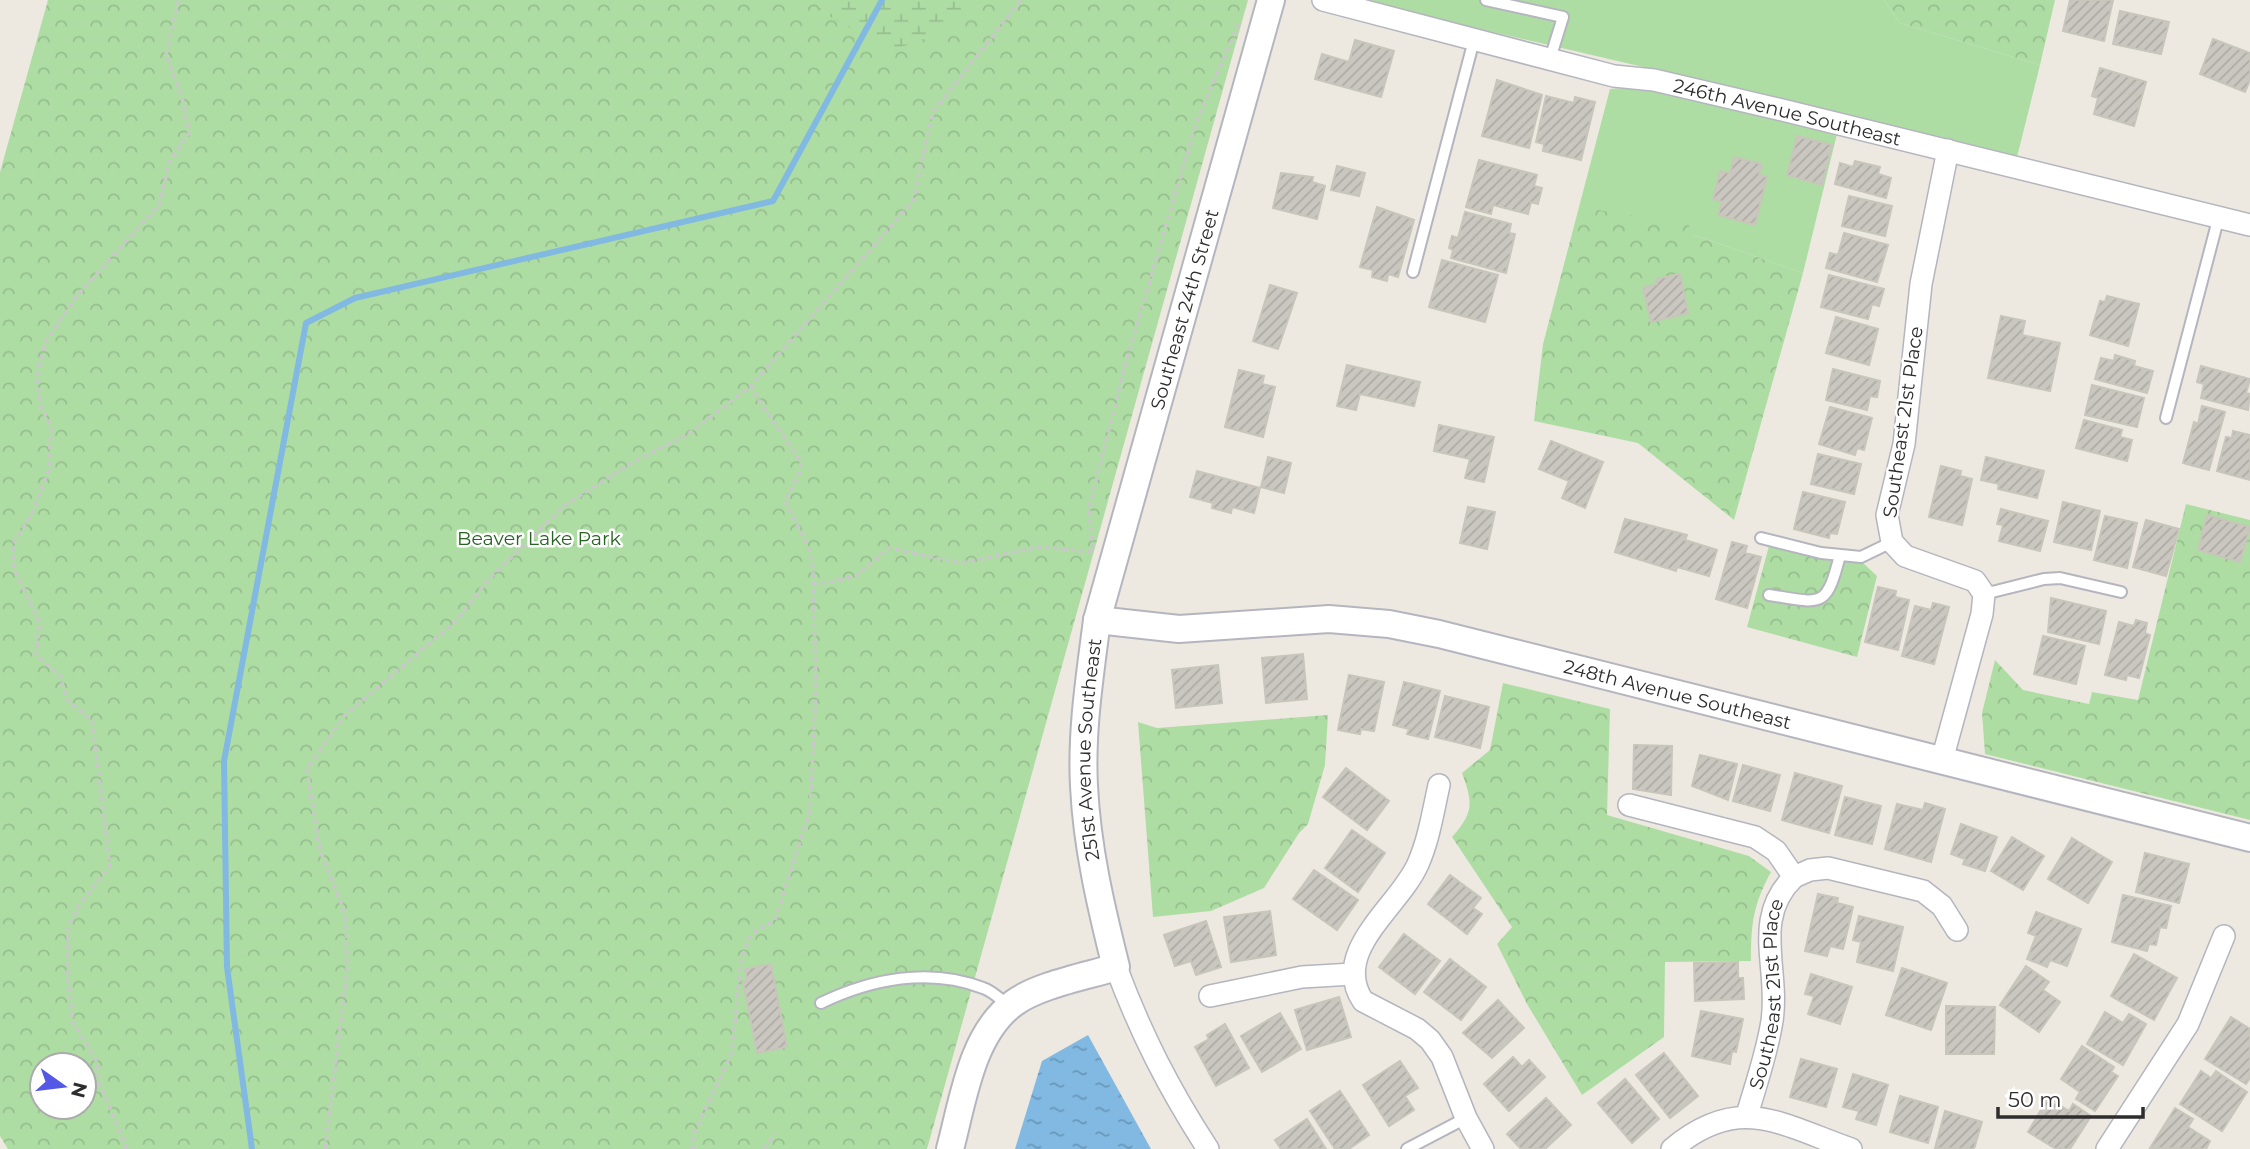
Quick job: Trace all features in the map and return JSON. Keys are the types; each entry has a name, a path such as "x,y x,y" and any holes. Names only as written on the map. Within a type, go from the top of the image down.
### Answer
{"street":[{"name":"Southeast 24th Street","path":"1097,620 1271,0"},
{"name":"246th Avenue Southeast","path":"1323,0 1614,76 1654,80 2250,225"},
{"name":"Southeast 21st Place","path":"1948,150 1921,284 1904,444 1889,496 1887,516 1892,542 1911,559 1975,582 1984,594"},
{"path":"1942,760 1982,614 1984,594"},
{"name":"248th Avenue Southeast","path":"1097,620 1179,629 1329,618 1389,624 1439,634 2250,838"},
{"name":"251st Avenue Southeast","path":"1097,620 1088,687 1084,786 1099,899 1116,967 1141,1032 1171,1092 1208,1149"},
{"path":"1439,785 1428,837 1418,863 1408,883 1359,949 1353,974 1363,1001 1417,1029 1430,1040 1442,1057 1466,1118 1483,1149"},
{"path":"1629,805 1755,837 1776,851 1794,877 1810,870 1828,867 1923,891 1942,906 1957,930"},
{"name":"Southeast 21st Place","path":"1747,1115 1772,1018 1770,924 1773,904 1794,877"},
{"path":"2107,1149 2188,1024 2224,936"},
{"path":"950,1149 979,1052 988,1031 1010,1007 1036,992 1116,967"},
{"path":"1210,996 1302,977 1353,974"},
{"path":"1672,1149 1700,1129 1747,1115 1851,1149"}],"lane":[{"path":"1486,0 1563,17 1550,59"},
{"path":"1413,272 1474,40"},
{"path":"2166,418 2218,216"},
{"path":"1761,538 1861,557 1892,542"},
{"path":"1769,595 1818,601 1825,597 1834,579 1840,555"},
{"path":"1984,594 2044,579 2060,578 2121,592"},
{"path":"821,1003 865,984 904,977 960,981 986,988 1010,1007"},
{"path":"1407,1149 1466,1118"}],"path":[{"path":"127,1149 99,1082 97,1062 73,1022 68,979 68,929 78,907 110,866 92,720 67,700 60,676 36,653 40,623 14,569 13,544 31,516 49,470 51,426 41,407 37,375 45,343 76,297 159,205 170,161 189,133 182,97 166,54 179,0"},
{"path":"326,1149 347,972 346,916 320,850 307,769 345,715 456,621 488,580 564,506 633,461 688,434 750,387 914,201 933,112 1021,0"},
{"path":"813,585 856,576 889,548 961,563 1039,547 1093,552 1089,509 1124,369 1197,120 1245,9"},
{"path":"692,1148 694,1134 732,1052 741,959 751,934 775,920 810,811 816,690 813,585 808,546 785,501 800,472 801,462 750,387"},
{"path":"764,1149 775,1134"}],"green space":[{"name":"Beaver Lake Park","path":"48,0 1248,0 927,1149 8,1149 0,1136 0,172"},
{"path":"822,0 976,0 935,35 890,51 819,10"},
{"path":"1355,0 1884,0 1900,23 2040,65 2017,157 1837,112"},
{"path":"1884,0 2055,0 2040,65 1900,23"},
{"path":"1648,86 1837,134 1803,273 1694,235 1579,207 1610,89"},
{"path":"1579,207 1688,224 1694,235 1803,273 1734,520 1638,443 1534,421 1543,344"},
{"path":"2186,504 2250,520 2250,820 1985,754 1982,713 1995,660 2023,690 2089,704 2092,692 2138,700"},
{"path":"1769,546 1838,562 1860,560 1877,576 1857,657 1747,627"},
{"path":"1503,683 1610,709 1607,815 1749,856 1771,872 1754,915 1751,961 1665,962 1664,1037 1582,1095 1527,1004 1497,944 1512,927 1452,837 1468,814 1468,792 1462,773 1490,750"},
{"path":"1328,715 1325,765 1308,824 1299,833 1264,888 1211,911 1153,917 1138,722 1157,728"}],"water":[{"path":"1088,1035 1151,1149 1015,1149 1042,1061"}],"building":[{"path":"2070,0 2113,0 2104,41 2063,31"},
{"path":"2120,11 2169,22 2161,54 2113,44"},
{"path":"2213,39 2250,53 2250,80 2245,92 2200,74"},
{"path":"1355,40 1394,51 1381,97 1315,79 1322,54 1349,62"},
{"path":"2100,68 2146,82 2134,126 2094,114 2098,98 2092,96"},
{"path":"1497,80 1542,95 1529,148 1482,136"},
{"path":"1546,96 1574,103 1575,97 1595,102 1581,160 1543,151 1544,144 1536,142"},
{"path":"1797,136 1832,145 1822,185 1787,175"},
{"path":"1734,157 1762,164 1759,175 1767,177 1755,225 1718,215 1722,202 1713,199 1720,171 1730,173"},
{"path":"1479,160 1537,175 1534,186 1542,188 1538,204 1531,202 1528,214 1493,205 1491,214 1466,207"},
{"path":"1855,161 1880,167 1878,174 1891,178 1886,198 1835,184 1840,163 1853,167"},
{"path":"1337,166 1365,173 1359,196 1331,190"},
{"path":"1281,173 1313,177 1312,182 1325,186 1317,219 1273,208"},
{"path":"1849,196 1892,206 1885,236 1842,226"},
{"path":"1377,207 1414,220 1398,277 1388,274 1387,281 1372,277 1373,270 1360,267"},
{"path":"1465,212 1511,224 1509,233 1515,234 1506,273 1451,258 1453,250 1449,248 1452,236 1458,238"},
{"path":"1844,233 1888,245 1877,282 1826,268 1830,253 1838,255"},
{"path":"1442,260 1498,275 1485,322 1429,307"},
{"path":"1680,274 1688,313 1651,322 1643,288 1657,284 1656,279"},
{"path":"1829,275 1884,289 1879,306 1872,304 1868,319 1821,307"},
{"path":"1270,285 1297,293 1278,349 1253,341"},
{"path":"2107,296 2139,304 2128,346 2090,335 2100,301 2105,302"},
{"path":"2001,316 2025,321 2022,335 2060,343 2050,391 1988,378"},
{"path":"1836,317 1878,329 1869,365 1826,353"},
{"path":"2115,355 2135,361 2134,366 2153,371 2147,393 2095,379 2101,358 2114,361"},
{"path":"1347,365 1420,382 1414,406 1360,394 1356,410 1337,406"},
{"path":"2201,366 2250,379 2246,393 2250,394 2248,410 2201,398 2204,384 2197,382"},
{"path":"1833,369 1880,381 1877,397 1870,396 1867,410 1826,400"},
{"path":"1239,370 1264,376 1262,384 1275,387 1263,437 1225,427"},
{"path":"2092,385 2144,398 2137,427 2085,415"},
{"path":"2202,406 2225,412 2209,470 2183,463 2194,422 2198,424"},
{"path":"1830,407 1872,418 1864,450 1857,448 1855,455 1819,444"},
{"path":"2084,420 2122,430 2120,437 2132,440 2127,461 2076,448"},
{"path":"1439,425 1494,437 1484,482 1465,478 1470,459 1434,451"},
{"path":"2233,431 2250,435 2250,480 2217,471 2226,437 2232,438"},
{"path":"1551,441 1603,462 1585,508 1562,498 1569,481 1539,469"},
{"path":"1818,454 1861,464 1854,494 1811,484"},
{"path":"1268,457 1291,463 1284,493 1261,487"},
{"path":"1986,457 2044,471 2037,498 1998,489 1999,484 1981,480"},
{"path":"1941,466 1961,471 1960,476 1972,479 1962,525 1929,517"},
{"path":"1197,471 1260,488 1254,513 1232,507 1231,513 1212,508 1213,503 1190,497"},
{"path":"1803,492 1845,502 1837,534 1830,533 1829,538 1794,529"},
{"path":"2063,502 2100,511 2091,550 2054,542"},
{"path":"1468,507 1495,512 1487,549 1460,543"},
{"path":"2001,509 2048,521 2040,551 1999,541 2003,525 1997,524"},
{"path":"2207,515 2250,527 2240,562 2198,550"},
{"path":"2105,516 2137,523 2127,568 2094,560"},
{"path":"1625,519 1687,535 1685,540 1717,550 1709,576 1677,567 1676,571 1615,552"},
{"path":"2146,520 2179,529 2166,576 2133,567"},
{"path":"1732,542 1747,546 1745,553 1761,557 1747,608 1716,599"},
{"path":"1878,587 1896,591 1895,597 1909,600 1898,650 1865,642"},
{"path":"2051,598 2106,611 2099,644 2048,632"},
{"path":"1933,603 1949,607 1934,664 1902,656 1915,606 1931,610"},
{"path":"2136,620 2147,623 2145,633 2150,635 2139,678 2127,675 2126,680 2105,675 2119,622 2134,626"},
{"path":"2043,636 2085,646 2076,684 2034,674"},
{"path":"1303,654 1307,699 1266,703 1262,658"},
{"path":"1218,665 1222,703 1176,708 1172,670"},
{"path":"1349,675 1384,682 1374,731 1361,729 1360,734 1338,730"},
{"path":"1404,682 1440,691 1428,739 1407,734 1409,729 1393,725"},
{"path":"1445,696 1489,707 1480,748 1435,737"},
{"path":"1634,745 1672,746 1671,795 1633,789"},
{"path":"1700,755 1737,764 1728,800 1692,786"},
{"path":"1743,765 1780,775 1770,811 1733,801"},
{"path":"1346,768 1389,801 1367,830 1323,797"},
{"path":"1795,773 1842,786 1829,833 1782,820"},
{"path":"1845,797 1881,806 1872,844 1835,835"},
{"path":"1925,803 1945,809 1931,862 1885,849 1897,804 1923,810"},
{"path":"1961,824 1997,837 1985,871 1963,864 1965,859 1951,854"},
{"path":"1352,830 1385,853 1358,892 1325,868"},
{"path":"2012,837 2044,856 2023,890 1991,871"},
{"path":"2072,838 2112,862 2088,903 2048,879"},
{"path":"2145,853 2189,864 2179,903 2136,892"},
{"path":"1314,870 1358,900 1337,930 1293,899"},
{"path":"1450,875 1481,898 1473,908 1482,914 1467,934 1428,904"},
{"path":"1818,894 1838,898 1837,903 1853,907 1843,949 1830,946 1827,956 1805,951"},
{"path":"2123,895 2171,906 2166,928 2160,927 2156,945 2149,944 2147,951 2112,942"},
{"path":"1270,911 1276,955 1231,962 1224,917"},
{"path":"2036,912 2081,929 2067,966 2050,960 2047,967 2027,959 2036,936 2028,933"},
{"path":"1859,916 1903,927 1893,971 1857,962 1861,942 1853,940"},
{"path":"1206,921 1221,967 1196,975 1191,961 1175,966 1164,935"},
{"path":"1404,934 1440,961 1415,994 1379,967"},
{"path":"2134,954 2177,978 2154,1020 2111,996"},
{"path":"1450,959 1486,987 1461,1020 1424,992"},
{"path":"1738,962 1738,978 1743,978 1744,999 1695,1001 1694,963"},
{"path":"771,964 787,1047 757,1053 743,982 747,981 745,969"},
{"path":"2026,966 2049,982 2043,990 2060,1002 2039,1032 2000,1005"},
{"path":"1902,968 1947,983 1931,1030 1886,1015"},
{"path":"1811,974 1852,987 1840,1024 1808,1014 1814,996 1805,994"},
{"path":"1339,997 1351,1037 1307,1050 1295,1010"},
{"path":"1498,1000 1524,1028 1492,1058 1463,1033"},
{"path":"1946,1006 1995,1007 1994,1054 1946,1054"},
{"path":"1701,1011 1743,1019 1736,1052 1732,1051 1730,1064 1692,1056"},
{"path":"2105,1012 2123,1023 2129,1014 2146,1024 2123,1065 2087,1044"},
{"path":"1280,1013 1301,1049 1262,1072 1241,1036"},
{"path":"2231,1017 2250,1029 2250,1078 2246,1084 2205,1059"},
{"path":"1225,1024 1249,1068 1216,1086 1195,1047 1209,1039 1207,1035"},
{"path":"2082,1046 2114,1067 2111,1072 2118,1076 2095,1111 2076,1099 2080,1092 2061,1079"},
{"path":"1664,1053 1698,1096 1670,1118 1636,1075"},
{"path":"1513,1057 1522,1067 1529,1060 1545,1077 1509,1111 1484,1084"},
{"path":"1801,1059 1837,1069 1826,1107 1790,1097"},
{"path":"1400,1061 1418,1088 1405,1096 1414,1110 1389,1126 1363,1085"},
{"path":"2201,1071 2211,1078 2216,1071 2247,1092 2222,1131 2180,1104"},
{"path":"1853,1074 1888,1085 1876,1125 1856,1119 1859,1111 1843,1107"},
{"path":"1625,1079 1659,1119 1632,1143 1598,1103"},
{"path":"1340,1091 1369,1135 1349,1149 1335,1149 1310,1111"},
{"path":"1900,1096 1938,1107 1928,1143 1890,1132"},
{"path":"1546,1098 1571,1125 1545,1149 1521,1149 1507,1134"},
{"path":"2048,1098 2069,1111 2073,1104 2091,1116 2070,1149 2056,1149 2028,1132"},
{"path":"2175,1108 2193,1119 2188,1127 2210,1141 2206,1149 2150,1148"},
{"path":"1945,1111 1982,1122 1974,1149 1935,1148"},
{"path":"1307,1119 1326,1149 1281,1149 1275,1140"}],"waterway":[{"path":"252,1149 227,967 224,761 306,323 355,298 773,201 882,0"}]}
